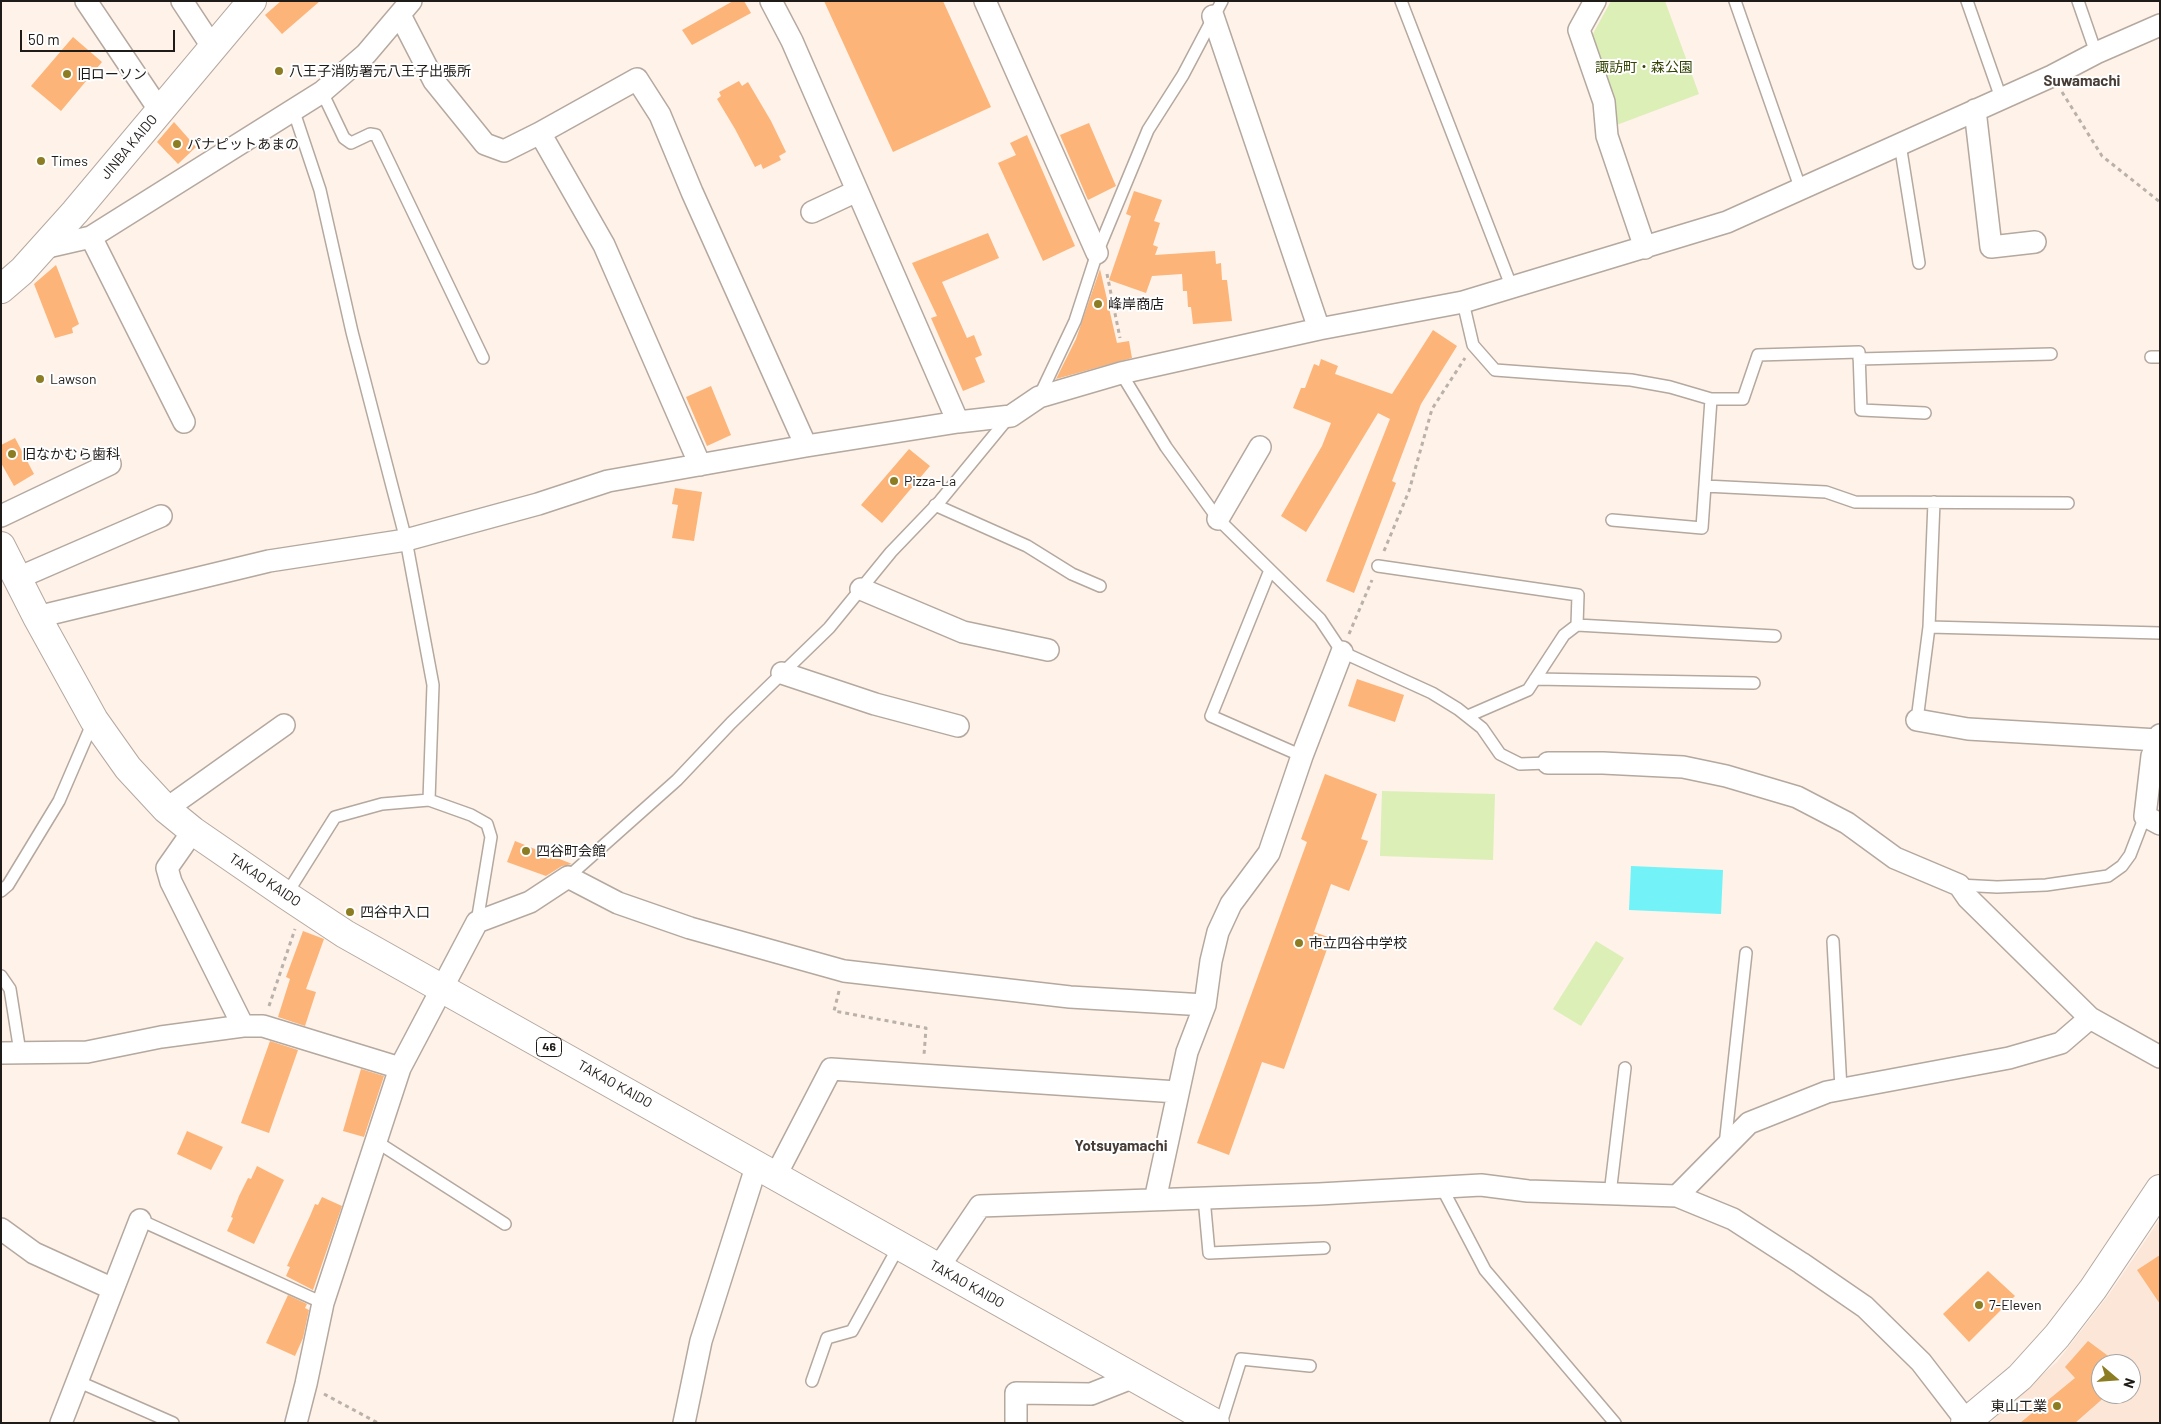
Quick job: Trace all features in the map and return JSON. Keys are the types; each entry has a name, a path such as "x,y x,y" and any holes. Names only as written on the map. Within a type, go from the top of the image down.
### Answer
{"main road":[{"name":"JINBA KAIDO","path":"1,289 22,271 43,248 251,2"},
{"name":"TAKAO KAIDO","path":"1,546 37,617 94,720 128,768 166,809 193,831 345,934 767,1169 899,1246 1215,1423"},
{"path":"1967,1422 2020,1377 2057,1336 2093,1289 2160,1189"}],"street":[{"path":"86,1 160,111"},
{"path":"182,1 213,48"},
{"path":"772,1 792,41 958,422"},
{"path":"985,1 1099,249"},
{"path":"1595,1 1579,30 1604,102 1607,136 1646,248"},
{"path":"43,248 91,236 322,92 366,54 405,8 434,81 485,144 504,152 637,79 660,114 692,192 806,446"},
{"path":"1217,8 1319,329"},
{"path":"37,617 269,560 406,540 538,504 608,481 806,446 958,422 1011,416 1039,397 1121,373 1319,329 1463,302 1727,222 2052,76 2096,53 2160,24"},
{"path":"1975,110 1992,247 2035,242"},
{"path":"540,133 604,245 700,465"},
{"path":"812,212 857,191"},
{"path":"91,236 184,422"},
{"path":"1218,519 1260,447"},
{"path":"1,516 110,464"},
{"path":"18,578 161,516"},
{"path":"860,589 962,632 1048,650"},
{"path":"1155,1200 1187,1052 1205,1005 1218,932 1231,904 1269,853 1302,756 1342,652"},
{"path":"782,673 875,704 958,726"},
{"path":"1918,720 1968,729 2159,737 2152,756 2152,820"},
{"path":"166,809 284,726"},
{"path":"1548,763 1603,763 1684,767 1767,786 1797,797 1847,823 1895,858 1959,885 1968,898 2090,1018 2160,1057"},
{"path":"193,831 167,868 170,882 253,1026"},
{"path":"296,1423 323,1303 400,1068 477,922 530,902 568,877 618,903 654,916 690,928 844,971 1070,997 1205,1005"},
{"path":"1677,1196 1748,1124 1827,1092 2009,1058 2061,1043 2090,1018"},
{"path":"11,1052 87,1052 161,1037 253,1026 400,1068"},
{"path":"684,1423 704,1332 767,1169 831,1070 1177,1092"},
{"path":"938,1268 980,1206 1481,1186 1528,1191 1677,1196 1733,1219 1802,1262 1865,1307 1921,1362 1967,1422"},
{"path":"61,1423 140,1220"},
{"path":"1,1229 34,1253 113,1289"},
{"path":"1016,1423 1016,1393 1091,1394 1134,1377"}],"lane":[{"path":"1401,1 1512,288"},
{"path":"1735,1 1801,190"},
{"path":"1967,1 2001,98"},
{"path":"2078,1 2096,53"},
{"path":"1039,397 1075,321 1099,249 1148,130 1183,75 1217,8"},
{"path":"322,92 344,138 351,143 370,134 376,135 483,358"},
{"path":"293,109 320,190 352,332 406,540 433,684 429,800"},
{"path":"1900,144 1918,263"},
{"path":"1463,302 1473,344 1495,370 1631,380 1670,387 1710,399 1743,399 1758,355 1859,352 1861,410 1925,413"},
{"path":"1859,359 2051,354"},
{"path":"1121,373 1166,447 1218,519 1320,619 1342,652 1432,693 1468,716 1482,728 1500,754 1520,764 1548,763"},
{"path":"1612,520 1702,528 1710,399"},
{"path":"568,877 677,780 731,723 829,628 891,552 935,505 1011,416"},
{"path":"1705,486 1826,492 1855,502 2068,503"},
{"path":"1918,720 1929,627 1934,502"},
{"path":"935,505 1027,546 1072,574 1100,586"},
{"path":"1378,566 1578,595 1577,625"},
{"path":"1270,570 1211,716 1302,756"},
{"path":"1468,716 1528,690 1564,635 1577,625 1775,636"},
{"path":"1929,627 2160,633"},
{"path":"1534,679 1754,684"},
{"path":"1,891 8,885 58,801 94,720"},
{"path":"294,901 335,817 382,804 429,800 471,815 487,824 491,837 477,922"},
{"path":"1959,885 1997,887 2046,885 2108,876 2122,866 2152,820"},
{"path":"1832,940 1842,1090"},
{"path":"1724,1148 1746,953"},
{"path":"1,976 10,989 11,1052"},
{"path":"1610,1194 1625,1068"},
{"path":"377,1142 505,1224"},
{"path":"1442,1188 1485,1270 1614,1423"},
{"path":"1204,1198 1209,1253 1324,1248"},
{"path":"140,1220 323,1303"},
{"path":"812,1381 827,1338 852,1331 899,1246"},
{"path":"1221,1423 1241,1359 1310,1366"},
{"path":"77,1381 173,1423"}],"path":[{"path":"2052,76 2102,156 2160,202"},
{"path":"1099,249 1120,338"},
{"path":"1342,652 1409,490 1432,409 1473,344"},
{"path":"253,1026 294,901"},
{"path":"844,971 834,1011 926,1028 922,1076"},
{"path":"306,1384 378,1423"}],"shaded area":[{"path":"2160,1219 2160,1423 1991,1423 2007,1405 2057,1362 2110,1293"}],"green space":[{"name":"諏訪町・森公園","path":"1611,1 1665,1 1699,94 1614,126 1590,39"},
{"path":"1382,791 1495,794 1493,860 1380,856"},
{"path":"1596,941 1624,958 1581,1026 1553,1009"}],"water":[{"path":"1631,866 1723,870 1721,914 1629,910"}],"building":[{"path":"281,1 320,1 282,34 265,15"},
{"path":"733,1 744,1 751,13 692,45 682,30"},
{"path":"824,1 943,1 991,107 893,152"},
{"name":"旧ローソン","path":"73,37 102,62 61,111 31,86"},
{"path":"739,81 742,86 748,82 771,121 786,152 779,156 781,160 763,169 761,164 755,167 717,99 721,96 719,92"},
{"name":"パナピットあまの","path":"174,122 196,147 178,164 157,142"},
{"path":"1089,123 1116,186 1088,200 1060,135"},
{"path":"1027,135 1075,246 1043,261 998,163 1016,155 1010,143"},
{"path":"1134,191 1162,200 1154,221 1160,223 1153,245 1158,247 1155,255 1215,251 1216,264 1221,263 1222,280 1227,280 1232,321 1193,324 1191,307 1188,307 1187,291 1183,291 1182,274 1152,276 1146,293 1109,280 1131,216 1126,214"},
{"path":"988,233 999,258 942,282 967,338 974,335 982,355 975,358 985,382 963,391 931,318 937,316 912,263"},
{"path":"56,265 79,324 72,328 73,333 55,338 34,284"},
{"name":"峰岸商店","path":"1100,269 1117,343 1129,341 1132,358 1056,379 1076,339"},
{"path":"1433,330 1457,346 1421,404 1392,481 1396,483 1354,593 1326,581 1390,419 1378,413 1306,532 1281,516 1322,446 1331,423 1293,408 1301,388 1305,388 1314,364 1319,366 1321,359 1338,366 1335,374 1392,394"},
{"path":"711,386 731,435 707,446 686,397"},
{"name":"旧なかむら歯科","path":"15,438 34,474 14,486 1,463 1,445"},
{"path":"909,449 930,466 882,523 861,505"},
{"path":"675,488 702,492 694,541 672,538 678,505 672,504"},
{"path":"1357,679 1404,695 1395,722 1348,706"},
{"path":"1325,774 1377,794 1361,839 1368,841 1349,891 1331,884 1314,932 1331,938 1284,1069 1262,1062 1229,1155 1197,1143 1307,842 1301,839"},
{"name":"四谷町会館","path":"515,841 572,864 562,866 546,876 507,862"},
{"path":"303,931 324,939 306,989 316,992 305,1026 278,1017 290,979 286,977"},
{"path":"270,1041 298,1050 269,1133 241,1123"},
{"path":"361,1069 384,1076 364,1137 343,1131"},
{"path":"187,1131 223,1147 211,1170 177,1154"},
{"path":"257,1166 284,1180 254,1244 227,1231 239,1196 248,1178 251,1179"},
{"path":"322,1197 342,1206 313,1290 286,1276 290,1267 287,1266 315,1204 318,1205"},
{"path":"2160,1255 2160,1304 2137,1270"},
{"name":"7-Eleven","path":"1988,1271 2015,1296 1969,1342 1943,1314"},
{"path":"288,1295 307,1304 305,1308 309,1310 303,1338 295,1356 266,1343"},
{"path":"2088,1341 2106,1354 2091,1354 2091,1404 2097,1404 2075,1423 2020,1423 2075,1378 2065,1367"}],"place":[{"name":"八王子消防署元八王子出張所","path":"279,71"},
{"name":"旧ローソン","path":"67,74"},
{"name":"パナピットあまの","path":"177,144"},
{"name":"Times","path":"41,161"},
{"name":"峰岸商店","path":"1098,304"},
{"name":"Lawson","path":"40,379"},
{"name":"旧なかむら歯科","path":"12,454"},
{"name":"Pizza-La","path":"894,481"},
{"name":"四谷町会館","path":"526,851"},
{"name":"四谷中入口","path":"350,912"},
{"name":"市立四谷中学校","path":"1299,943"},
{"name":"7-Eleven","path":"1979,1305"},
{"name":"東山工業","path":"2057,1406"}],"district":[{"name":"Suwamachi","path":"2082,81"},
{"name":"Yotsuyamachi","path":"1121,1146"}]}
